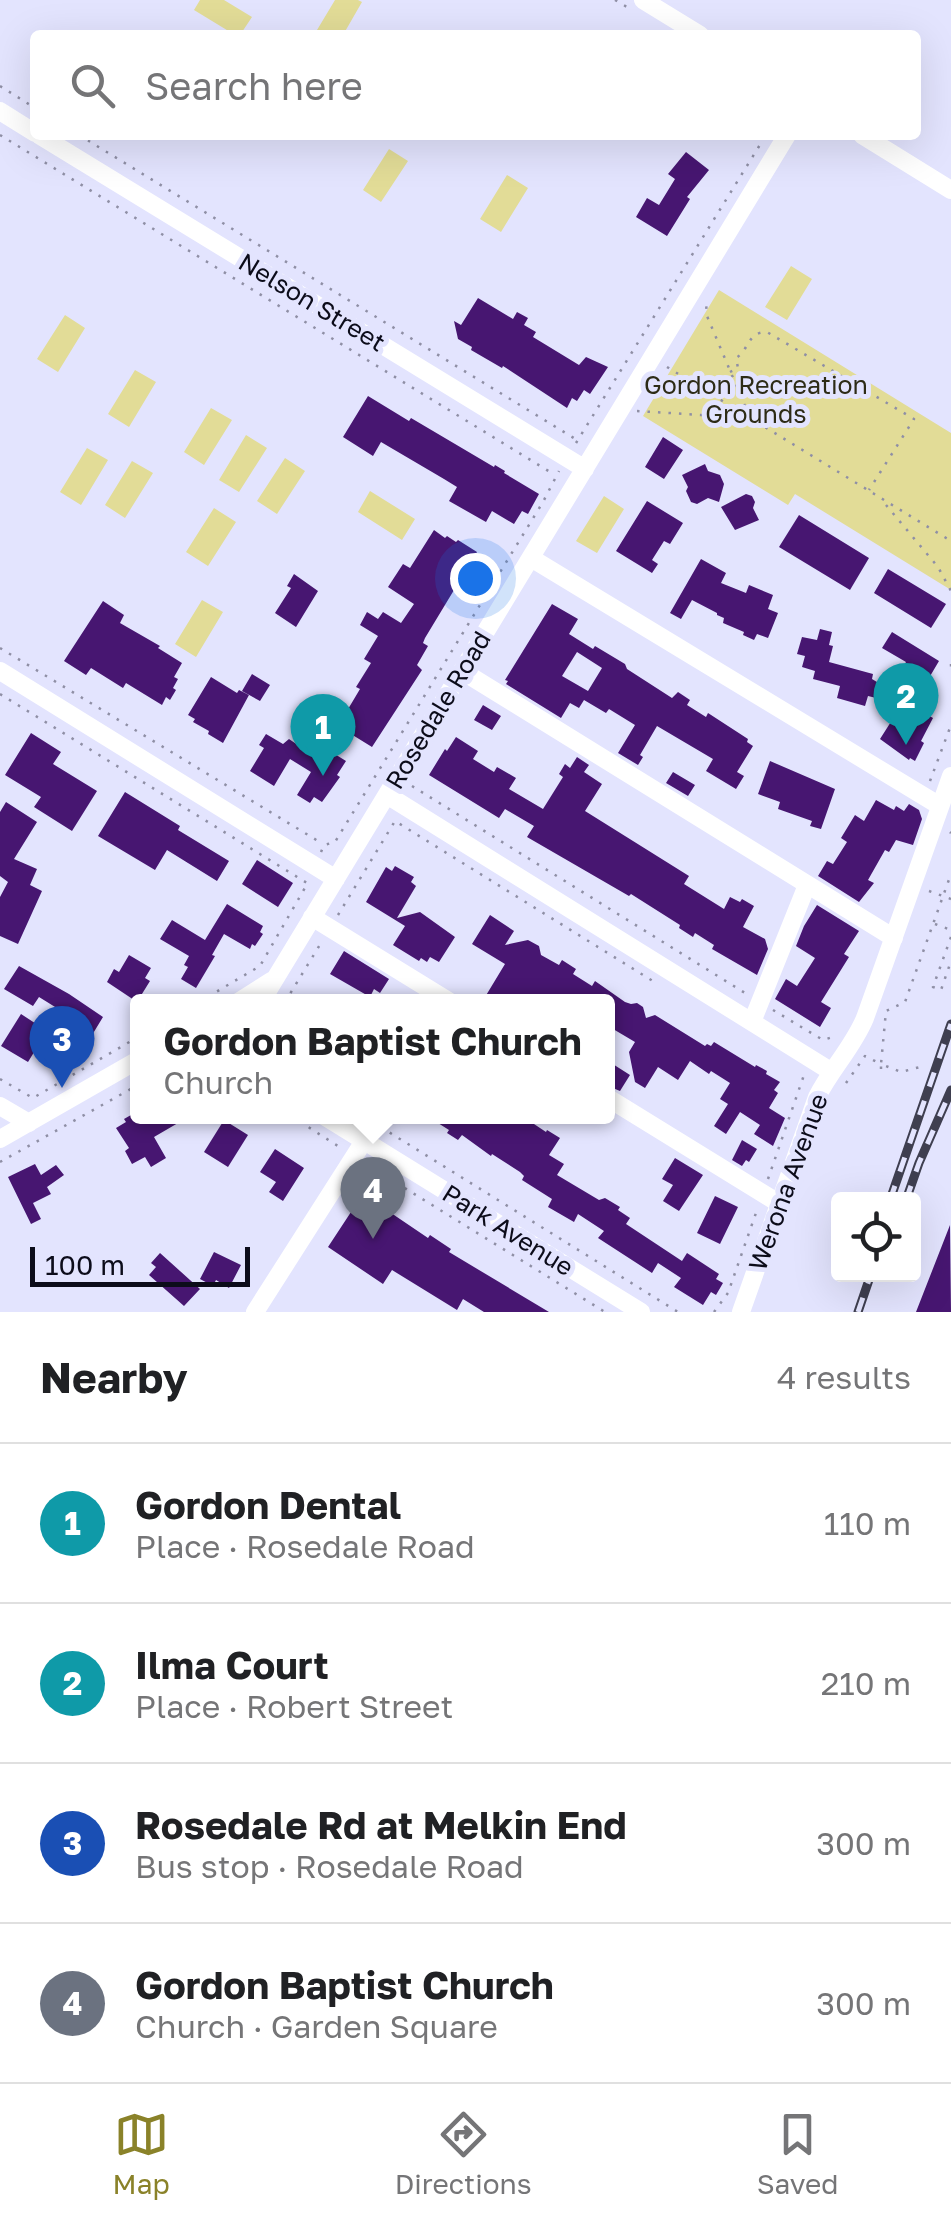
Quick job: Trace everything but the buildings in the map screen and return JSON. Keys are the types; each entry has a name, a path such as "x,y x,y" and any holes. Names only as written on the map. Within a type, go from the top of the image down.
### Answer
{"street":[{"path":"643,0 692,30"},
{"name":"Nelson Street","path":"0,111 30,130"},
{"name":"Nelson Street","path":"47,140 585,468"},
{"name":"Rosedale Road","path":"266,994 784,140"},
{"path":"870,140 951,190"},
{"path":"530,558 940,806"},
{"path":"0,671 336,879"},
{"path":"462,671 894,938"},
{"name":"Werona Avenue","path":"741,1312 817,1097 839,1078 858,1034 951,776"},
{"path":"387,796 839,1078"},
{"path":"752,1022 806,884"},
{"path":"312,918 437,994"},
{"name":"Rosedale Road","path":"251,994 276,978"},
{"path":"0,1139 130,1065"},
{"path":"615,1102 780,1204"},
{"path":"0,1106 29,1123"},
{"name":"Park Avenue","path":"333,1124 359,1148 641,1312"},
{"path":"255,1312 359,1148"}],"path":[{"path":"0,86 30,105"},
{"path":"0,136 556,476"},
{"path":"87,140 578,440"},
{"path":"0,648 324,845 335,842 763,140"},
{"path":"706,302 707,316 750,418"},
{"path":"730,372 738,368 736,358 743,354 751,337 767,332 914,419 868,492"},
{"path":"652,358 951,541"},
{"path":"621,410 750,418"},
{"path":"883,501 938,567 951,591"},
{"path":"0,694 309,881 260,966 212,994"},
{"path":"930,782 951,725"},
{"path":"398,778 823,1040 840,1033"},
{"path":"290,994 395,821 657,984"},
{"path":"321,854 324,845"},
{"path":"881,1067 886,1011 905,1002 951,874"},
{"path":"929,891 951,899"},
{"path":"934,924 951,930"},
{"path":"943,958 951,961 941,990 933,987 943,958 951,937"},
{"path":"0,1079 32,1098 130,1041"},
{"path":"839,1078 865,1056 881,1067 901,1072 920,1067"},
{"path":"0,1162 130,1089"},
{"path":"308,1124 359,1148 604,1312"},
{"path":"375,1124 678,1312"}],"green space":[{"path":"200,0 224,0 252,17 243,30 227,30 194,10"},
{"path":"335,0 362,2 346,30 317,30"},
{"path":"389,149 408,161 381,202 363,190"},
{"path":"507,175 528,188 501,232 480,219"},
{"path":"791,266 812,279 787,320 765,307"},
{"name":"Gordon Recreation Grounds","path":"719,290 951,433 951,590 795,494 788,505 643,416"},
{"path":"65,315 85,328 58,372 37,359"},
{"path":"135,370 156,382 129,427 108,414"},
{"path":"211,408 232,420 204,465 184,452"},
{"path":"246,435 267,448 239,492 219,480"},
{"path":"87,448 108,460 81,505 60,492"},
{"path":"285,458 305,471 277,514 257,501"},
{"path":"132,461 153,473 125,518 105,505"},
{"path":"370,491 415,519 402,540 358,512"},
{"path":"604,496 624,509 597,553 576,541"},
{"path":"214,508 236,522 208,566 186,552"},
{"path":"202,600 223,612 196,657 175,644"}],"railway":[{"path":"893,1192 951,1024"},
{"path":"909,1192 951,1090"},
{"path":"858,1312 868,1282"}],"place":[{"name":"Ilma Court","path":"906,745"},
{"name":"Gordon Dental","path":"323,776"},
{"name":"Rosedale Rd at Melkin End","path":"62,1088"},
{"name":"Gordon Baptist Church","path":"373,1239"}]}
